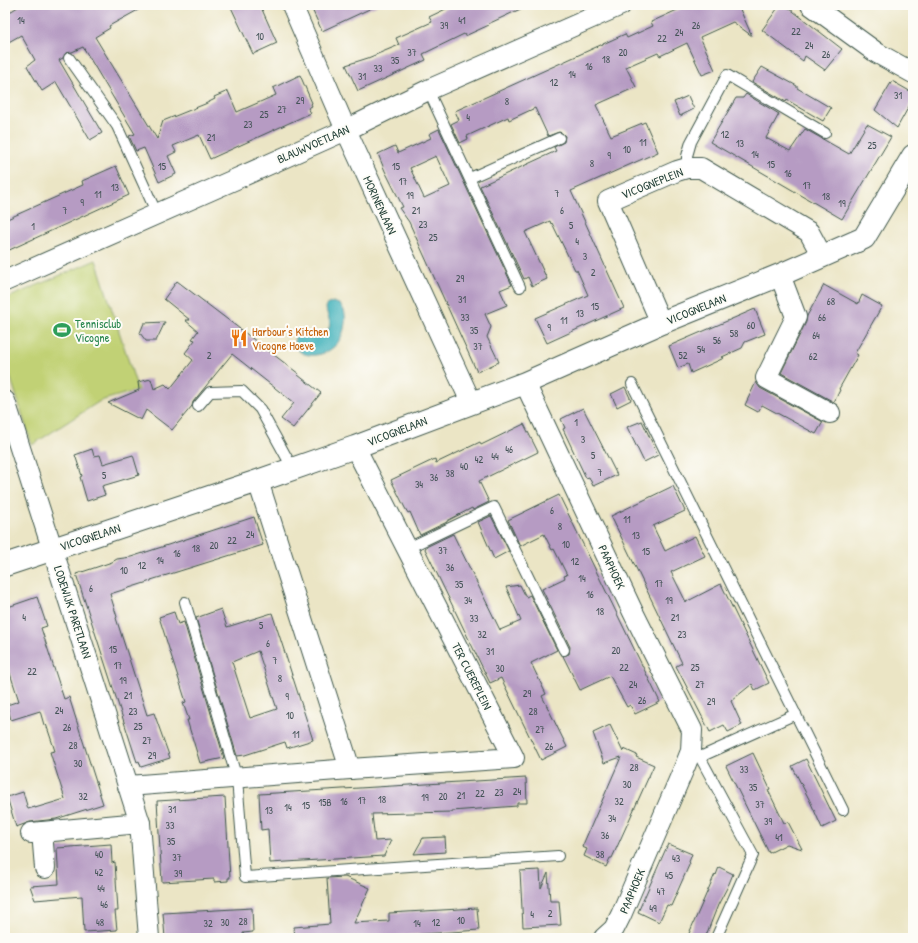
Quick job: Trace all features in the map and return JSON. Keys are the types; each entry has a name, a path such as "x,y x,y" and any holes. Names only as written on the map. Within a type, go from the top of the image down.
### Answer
{"street":[{"name":"MORINENLAAN","path":"292,5 346,130 471,402"},
{"name":"BLAUWVOETLAAN","path":"5,281 346,130 428,90 621,5"},
{"path":"811,5 877,53 913,74"},
{"name":"VICOGNELAAN","path":"5,565 293,469 525,383 661,323 780,275 864,238 913,156"},
{"name":"VICOGNEPLEIN","path":"661,323 608,201 677,171 688,168 701,168 809,232 822,256"},
{"path":"780,275 796,317 766,378 830,413"},
{"name":"PAAPHOEK","path":"525,383 633,612 692,730 696,754 622,915 614,929 604,938"},
{"name":"LODEWIJK PARETLAAN","path":"5,401 140,823 149,938"},
{"name":"TER CUEREPLEIN","path":"128,786 514,758 355,447"},
{"path":"258,481 350,769"},
{"path":"45,868 36,833 140,823"}],"lane":[{"path":"69,58 117,126 157,214"},
{"path":"688,168 687,156 691,142 727,76 825,133"},
{"path":"428,90 520,287"},
{"path":"470,178 559,138"},
{"path":"632,384 843,810"},
{"path":"198,406 210,392 242,391 260,409 293,469"},
{"path":"406,549 494,508 564,650"},
{"path":"185,602 237,779 245,877 558,856"},
{"path":"716,938 752,855 696,754 796,714"}],"green space":[{"name":"Tennisclub Vicogne","path":"96,260 138,390 100,401 32,445 5,360 5,299"}],"water":[{"path":"333,302 339,304 345,312 345,323 341,337 334,347 325,353 314,355 305,354 298,350 294,343 296,334 303,331 314,337 321,336 326,332 330,326 330,323 326,307 328,304"}],"building":[{"path":"21,5 147,5 109,26 110,28 95,37 157,139 163,121 205,104 215,99 214,97 228,91 237,112 276,95 273,88 300,75 312,103 312,106 308,108 311,113 210,159 199,135 173,146 176,152 168,156 176,174 159,182 144,148 136,151 129,136 135,134 83,47 66,53 63,58 59,60 102,133 90,140 56,82 42,91 27,66 35,60 21,35 5,44 5,15"},
{"path":"230,5 260,5 277,43 253,54"},
{"path":"310,5 378,5 322,31"},
{"path":"454,5 529,5 488,24 489,25 465,36 464,34 423,54 426,60 358,91 346,65 368,58 399,45 396,38 432,22 429,17"},
{"path":"688,5 738,5 752,36 733,22 700,37 715,70 702,75 687,43 660,56 658,53 626,67 636,87 596,105 611,136 645,122 658,152 571,191 624,308 547,343 535,318 588,295 577,270 575,270 550,221 525,232 547,279 532,286 528,277 524,279 480,186 556,151 554,147 564,142 565,136 559,132 548,136 535,108 509,120 508,117 467,136 468,139 460,143 451,124 459,120 455,111 625,34 627,38 653,26 651,22"},
{"path":"780,5 785,5 842,49 825,70 805,56 803,61 762,30"},
{"path":"762,67 797,86 797,88 831,108 823,121 752,82"},
{"path":"892,81 913,93 913,99 897,128 875,110"},
{"path":"746,94 779,114 766,138 790,151 805,129 849,154 867,124 891,137 842,219 710,142 736,98 743,98"},
{"path":"688,96 694,109 680,116 674,102"},
{"path":"439,129 512,285 500,290 507,305 485,314 491,327 487,337 499,362 477,372 409,222 399,208 403,207 378,154 395,146 398,153 431,138 429,134","holes":["436,156 450,186 424,198 410,168"]},
{"path":"116,166 129,195 5,252 5,220 83,185 82,181"},
{"path":"177,281 299,374 298,375 321,393 293,428 281,419 294,403 232,354 172,430 146,410 141,420 108,403 139,390 138,382 151,379 154,389 165,384 170,389 193,360 185,353 195,340 192,339 198,331 185,320 190,320 164,299"},
{"path":"824,285 858,304 862,295 882,306 855,353 858,355 839,389 840,390 834,402 781,373 806,322 807,316"},
{"path":"755,309 765,334 745,342 742,348 691,373 688,364 678,368 669,346"},
{"path":"165,322 156,341 146,341 140,333 144,323"},
{"path":"756,382 760,388 823,422 816,434 762,405 758,412 745,405"},
{"path":"625,387 631,400 617,407 611,394"},
{"path":"583,408 617,475 593,486 589,477 586,478 563,429 565,428 561,419"},
{"path":"642,421 658,455 644,462 627,427"},
{"path":"524,424 538,452 479,481 489,502 473,510 472,508 420,535 410,512 408,513 405,508 391,480 435,459 436,463 480,442 481,445"},
{"path":"92,449 94,456 100,455 103,464 133,455 139,475 102,486 105,495 87,501 80,477 82,476 75,455"},
{"path":"673,486 685,511 653,526 665,551 695,536 705,556 671,572 686,602 721,584 769,683 755,690 752,684 731,701 742,725 728,732 724,725 710,732 676,666 682,663 611,516"},
{"path":"559,495 660,702 635,714 630,705 627,707 610,676 580,690 563,656 569,654 570,647 542,589 565,578 564,576 567,575 554,549 552,550 544,534 520,546 508,520"},
{"path":"491,516 509,551 494,559 478,522"},
{"path":"254,517 263,545 110,594 117,617 116,618 147,715 154,713 170,758 141,767 139,761 137,762 76,574 117,559 131,557"},
{"path":"453,534 500,630 521,621 506,587 520,585 526,597 530,595 557,650 531,663 546,694 542,696 567,747 541,760 501,678 490,683 425,549 426,547"},
{"path":"37,597 47,626 41,628 64,699 69,697 103,804 56,819 30,822 16,827 7,797 23,792 28,809 65,799 50,752 55,751 40,711 11,720 7,705 19,701 5,658 5,608"},
{"path":"221,609 227,627 272,613 313,740 287,748 285,742 245,755 237,756 196,618","holes":["258,651 277,709 250,718 232,662"]},
{"path":"174,612 178,624 184,622 224,758 200,763 183,703 186,702 159,617"},
{"path":"610,725 623,752 624,749 637,755 636,757 654,765 612,858 610,858 606,867 584,856 587,849 582,847 621,757 604,763 593,733"},
{"path":"753,753 770,789 768,790 784,823 788,822 802,849 787,844 769,853 726,766"},
{"path":"806,759 836,821 822,828 792,766"},
{"path":"526,778 527,803 517,803 517,806 452,812 372,814 375,841 391,840 384,856 270,863 268,829 261,830 259,794"},
{"path":"225,797 230,878 228,878 228,881 214,882 214,879 162,882 157,801"},
{"path":"445,837 446,852 414,854 423,838"},
{"path":"111,844 112,863 115,862 118,911 115,911 117,930 84,932 82,896 35,900 30,886 59,884 57,848"},
{"path":"668,844 692,854 690,863 671,906 667,905 659,922 638,912"},
{"path":"719,867 733,874 718,905 705,938 687,938 715,874 716,875"},
{"path":"540,870 541,888 548,873 550,901 559,901 561,925 523,927 520,871"},
{"path":"345,877 370,888 354,923 389,921 389,913 477,908 479,930 369,938 295,938 294,927 330,924 327,878"},
{"path":"252,908 253,932 243,933 244,938 165,938 163,913"}],"place":[{"name":"Tennisclub Vicogne","path":"62,330"},
{"name":"Harbour's Kitchen Vicogne Hoeve","path":"239,338"}]}
